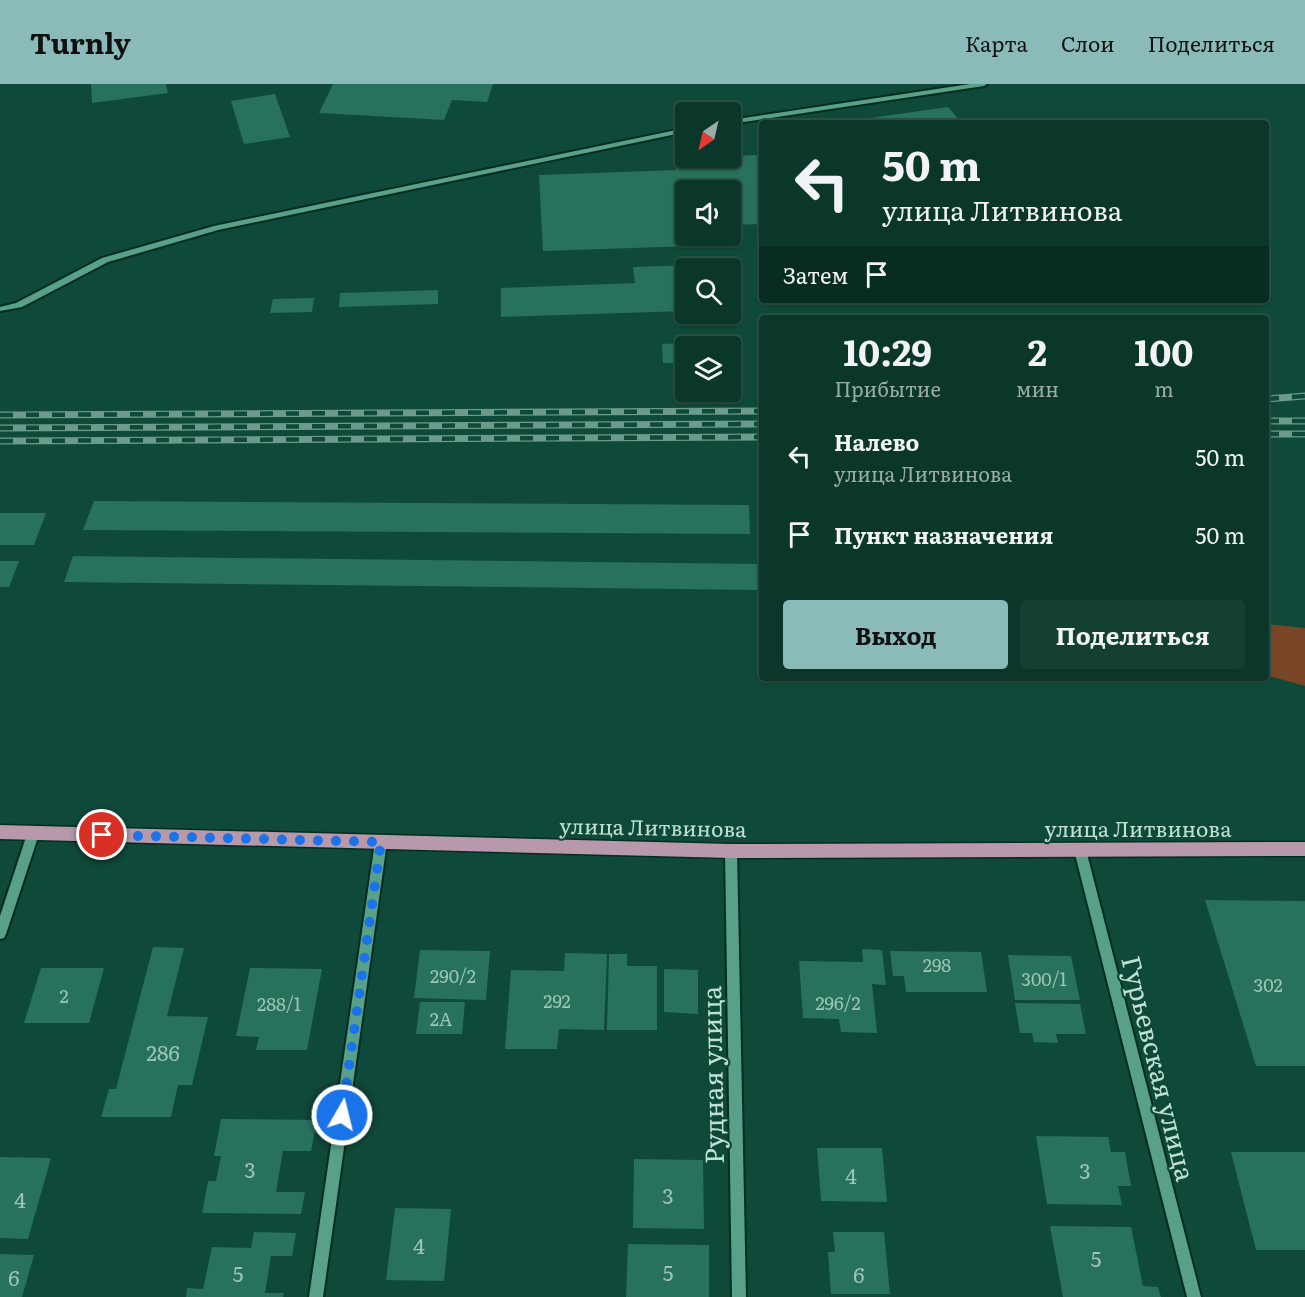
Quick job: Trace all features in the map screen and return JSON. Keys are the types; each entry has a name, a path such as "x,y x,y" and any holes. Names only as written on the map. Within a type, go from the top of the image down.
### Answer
{"main road":[{"name":"улица Литвинова","path":"0,832 731,851 1305,849"}],"street":[{"path":"741,120 984,84"},
{"path":"0,309 19,305 105,260 217,228 675,132"},
{"path":"0,934 33,834"},
{"path":"316,1297 381,842"},
{"name":"Гурьевская улица","path":"1080,850 1194,1297"},
{"name":"Рудная улица","path":"731,851 739,1297"}],"shaded area":[{"path":"1269,624 1305,628 1305,686 1269,676"}],"building":[{"path":"91,84 166,84 168,93 92,103"},
{"path":"333,84 493,84 487,102 452,100 444,120 319,113"},
{"path":"275,94 290,137 244,144 231,101"},
{"path":"948,107 959,120 856,120"},
{"path":"759,155 759,224 741,225 741,180 675,180 675,246 693,246 543,251 539,175 676,170 676,168 741,168 741,156"},
{"path":"675,266 675,311 501,317 501,288 635,283 633,267"},
{"path":"438,290 438,304 339,307 340,293"},
{"path":"314,298 312,312 270,313 273,299"},
{"path":"662,344 675,344 675,363 663,363"},
{"path":"94,501 749,505 750,534 83,530"},
{"path":"0,513 46,513 34,545 0,545"},
{"path":"73,556 759,564 759,590 64,582"},
{"path":"0,561 19,561 9,587 0,587"},
{"path":"1205,900 1305,901 1305,1066 1256,1066"},
{"path":"153,947 184,948 167,1016 208,1017 192,1085 178,1085 171,1117 101,1117 109,1089 116,1089"},
{"path":"862,949 882,950 886,985 872,984 877,1033 841,1032 839,1019 803,1018 799,961 863,962"},
{"path":"420,950 490,951 486,1000 414,998"},
{"path":"890,951 981,952 987,992 906,992 904,976 893,976"},
{"path":"565,953 607,954 604,1030 559,1029 557,1049 505,1049 511,970 564,971"},
{"path":"609,954 627,954 627,966 657,966 657,1030 607,1030"},
{"path":"1008,955 1071,956 1080,1000 1015,1000"},
{"path":"41,968 104,968 89,1023 24,1023"},
{"path":"250,968 322,969 307,1050 256,1050 259,1037 236,1036"},
{"path":"664,969 698,970 698,1014 664,1012"},
{"path":"420,1002 465,1002 462,1034 416,1034"},
{"path":"1015,1003 1080,1004 1086,1034 1056,1034 1058,1043 1034,1042 1032,1033 1020,1033"},
{"path":"221,1119 317,1120 311,1151 283,1151 276,1192 305,1192 301,1214 202,1213 208,1181 216,1181 221,1156 214,1156"},
{"path":"1036,1136 1108,1137 1111,1152 1125,1152 1131,1186 1118,1186 1122,1205 1047,1204"},
{"path":"817,1148 882,1148 887,1202 821,1201"},
{"path":"1231,1152 1305,1152 1305,1250 1256,1250"},
{"path":"0,1157 51,1158 28,1239 0,1238"},
{"path":"634,1159 703,1160 704,1229 633,1228"},
{"path":"395,1208 451,1209 444,1281 386,1280"},
{"path":"1050,1226 1131,1227 1143,1286 1158,1287 1161,1297 1063,1297"},
{"path":"254,1232 296,1233 292,1256 271,1256 265,1293 284,1293 283,1297 186,1297 187,1288 203,1289 212,1247 251,1248"},
{"path":"833,1232 884,1232 890,1294 831,1294 828,1252 835,1252"},
{"path":"628,1244 709,1245 709,1297 626,1297"},
{"path":"0,1254 34,1255 22,1297 0,1297"}],"railway":[{"path":"1269,399 1305,396"},
{"path":"0,415 759,411"},
{"path":"1269,421 1305,421"},
{"path":"0,428 759,424"},
{"path":"1269,434 1305,434"},
{"path":"0,441 759,437"}],"route":[{"path":"102,835 381,842 342,1115"}]}
